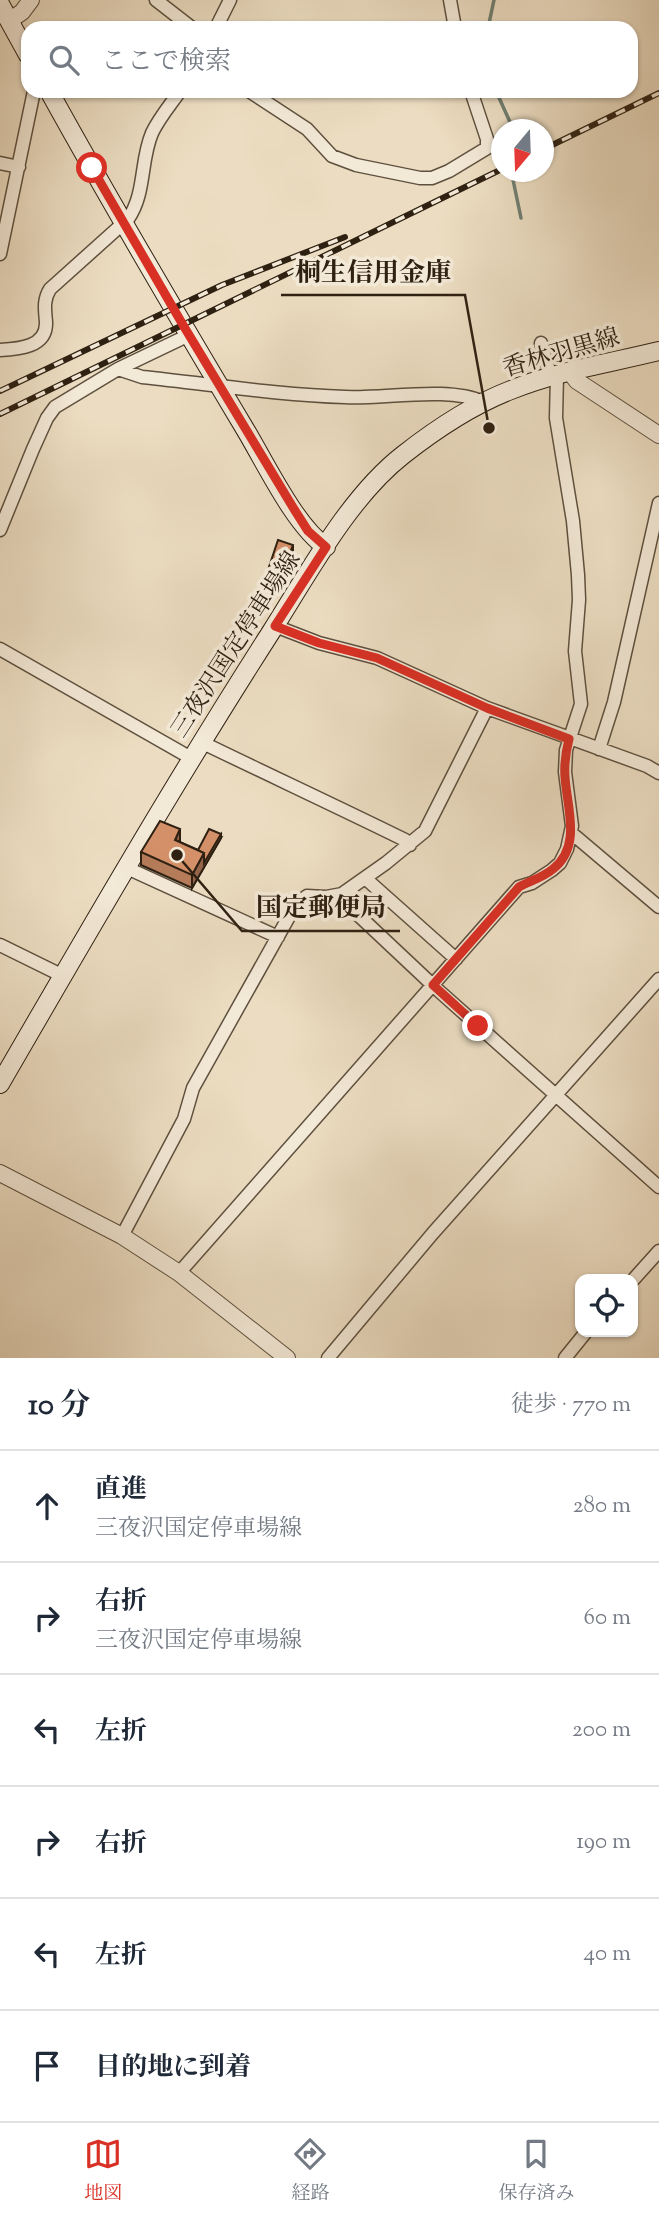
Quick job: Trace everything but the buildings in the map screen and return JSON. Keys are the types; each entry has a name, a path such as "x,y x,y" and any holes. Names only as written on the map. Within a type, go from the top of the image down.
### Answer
{"main road":[{"path":"0,4 4,23 21,46"},
{"name":"三夜沢国定停車場線","path":"0,1084 191,758 326,547 303,524 189,335 53,98"},
{"name":"香林羽黒線","path":"326,547 366,490 389,466 427,436 483,402 513,389 560,375 659,351"}],"street":[{"path":"4,23 22,12 31,0"},
{"path":"156,0 183,21"},
{"path":"220,21 230,0"},
{"path":"450,0 454,21"},
{"path":"0,254 33,98"},
{"path":"0,351 26,348 40,339 46,329 45,302 50,289 124,223 133,211 152,133 175,98"},
{"path":"260,98 307,129 336,158 356,165 427,178 449,171 487,148 487,139 473,98"},
{"path":"0,163 19,167"},
{"path":"0,530 4,507 51,412 60,403 118,369 189,335"},
{"path":"179,1273 519,887 532,883 560,863 572,825 565,772 569,739 581,704 575,651 579,600 573,521 555,411 560,375 541,343"},
{"path":"118,369 135,376 346,397 463,396 483,402"},
{"path":"560,375 577,381 658,433"},
{"path":"599,749 614,702 659,503"},
{"path":"275,626 319,643 377,658 487,708 659,772"},
{"path":"0,649 191,758"},
{"path":"122,1236 184,1119 193,1088 296,904 302,898 338,896 410,845 425,831 487,708"},
{"path":"201,742 320,798 405,840 410,845"},
{"path":"570,836 575,836 659,907"},
{"path":"127,868 278,937"},
{"path":"365,878 456,959"},
{"path":"338,896 433,985 659,1187"},
{"path":"0,945 62,978"},
{"path":"328,1358 433,1233 659,979"},
{"path":"0,1173 122,1236 179,1273 287,1358"},
{"path":"638,1274 659,1251"},
{"path":"565,1358 582,1337"}],"waterway":[{"path":"490,21 494,0"},
{"path":"499,98 509,119"},
{"path":"513,182 521,218"}],"railway":[{"path":"554,144 659,93"},
{"path":"0,414 491,174"},
{"path":"0,391 222,285 345,237"}],"place":[{"name":"桐生信用金庫","path":"489,428"},
{"name":"国定郵便局","path":"177,855"}],"route":[{"path":"92,168 294,509 308,531 326,547 275,626 319,643 377,658 487,708 569,739 565,772 572,825 564,856 552,870 532,883 519,887 433,985 478,1026"}]}
